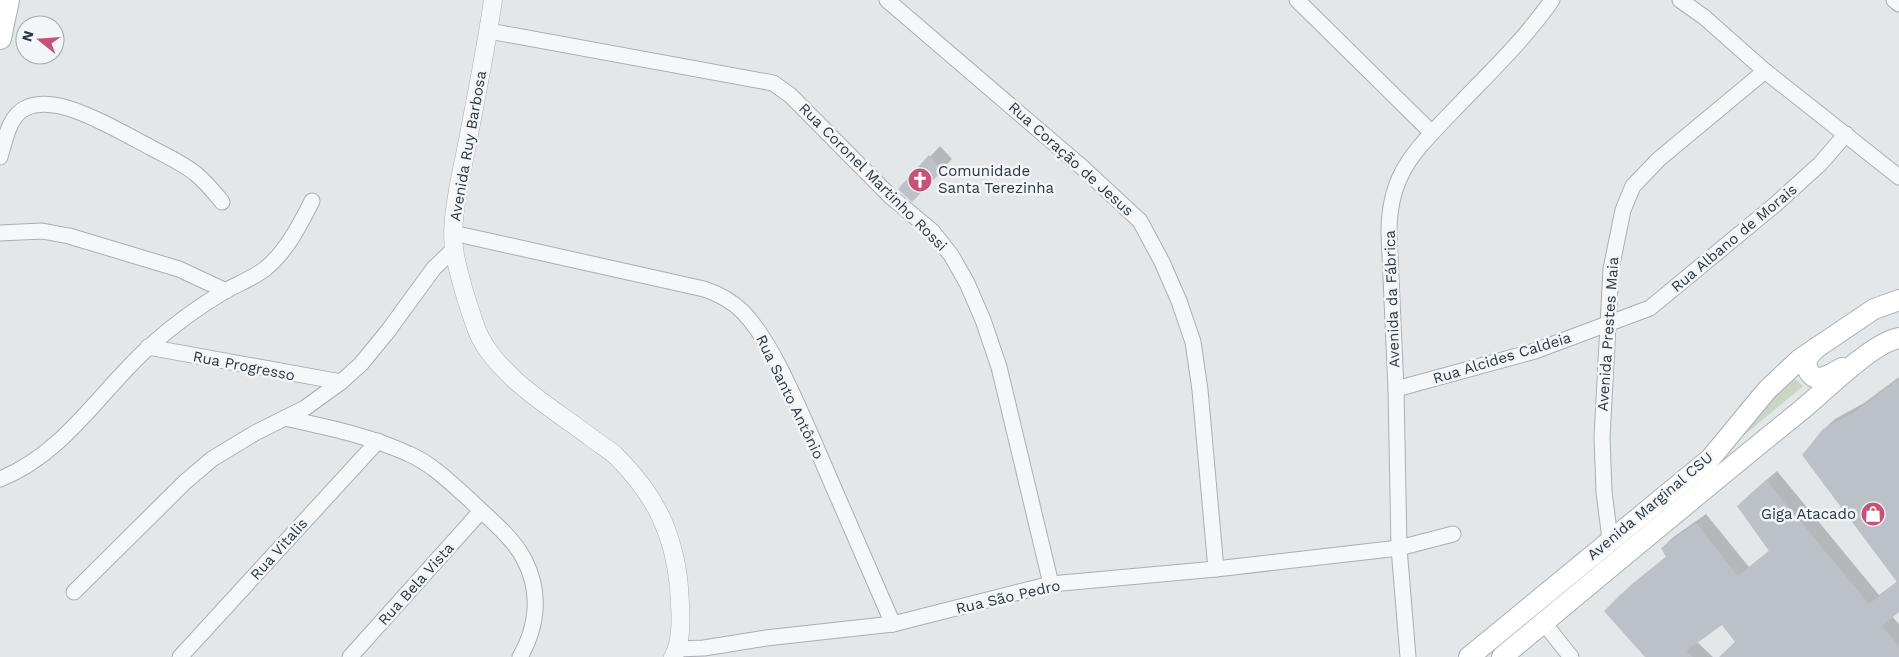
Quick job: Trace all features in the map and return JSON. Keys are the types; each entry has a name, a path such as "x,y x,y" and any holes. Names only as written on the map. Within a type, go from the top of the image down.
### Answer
{"main road":[{"path":"0,38 8,0"},
{"name":"Avenida Marginal CSU","path":"1469,657 1610,539 1710,459 1767,390 1800,359 1874,309 1899,300"},
{"name":"Avenida Marginal CSU","path":"1502,657 1866,355 1899,338"},
{"path":"1816,348 1808,357 1806,364 1811,375 1818,378 1826,377 1866,355"}],"street":[{"name":"Avenida Ruy Barbosa","path":"493,0 489,31 460,179 454,241 474,324 484,345 499,365 545,405 616,456 658,509 671,539 677,566 680,622 675,653"},
{"name":"Rua Coração de Jesus","path":"887,0 1083,168 1140,221 1162,262 1179,301 1193,342 1200,390 1216,569"},
{"path":"1297,0 1432,133"},
{"name":"Avenida da Fábrica","path":"1408,657 1399,548 1396,389 1389,211 1394,190 1402,173 1432,133 1528,32 1552,0"},
{"path":"1680,0 1704,17 1765,71 1899,177"},
{"path":"1894,0 1899,4"},
{"name":"Rua Coronel Martinho Rossi","path":"489,31 773,83 790,95 890,196 932,231 952,254 984,320 999,367 1051,584"},
{"name":"Avenida Prestes Maia","path":"1610,539 1604,492 1602,436 1611,269 1623,210 1633,186 1659,159 1765,71"},
{"path":"0,157 7,134 18,114 25,108 36,105 61,106 109,127 196,173 222,202"},
{"name":"Rua Albano de Morais","path":"1608,323 1650,308 1670,293 1777,203 1820,164 1846,134"},
{"path":"0,479 30,464 53,446 148,347 189,315 265,269 291,238 312,200"},
{"path":"0,233 42,231 69,236 179,269 226,291"},
{"path":"74,592 185,482 212,459 255,433 317,400 361,364 444,257 454,241"},
{"name":"Rua Santo Antônio","path":"454,241 704,289 724,296 742,311 754,325 772,354 801,413 893,624"},
{"name":"Rua Alcides Caldeia","path":"1396,389 1536,350 1586,333 1608,323"},
{"name":"Rua Progresso","path":"148,347 341,382"},
{"path":"285,418 378,441 411,454 451,483 481,511 524,558 536,596 534,622 530,637 520,657"},
{"name":"Rua Vitalis","path":"180,657 378,441"},
{"name":"Rua Bela Vista","path":"350,657 481,511"},
{"name":"Rua São Pedro","path":"675,653 766,638 893,624 1051,584 1216,569 1399,548 1454,534"},
{"path":"1544,623 1571,657"}],"green space":[{"path":"1792,376 1803,386 1706,467"}],"building":[{"name":"Comunidade Santa Terezinha","path":"929,155 943,170 912,202 898,189"},
{"name":"Giga Atacado","path":"1899,379 1899,612 1882,626 1899,646 1899,657 1719,657 1735,642 1722,625 1686,651 1693,657 1645,657 1604,611 1620,595 1666,557 1661,548 1696,523 1738,576 1769,551 1737,506 1766,480 1869,604 1897,582 1802,455 1823,429 1853,413"}],"place":[{"name":"Comunidade Santa Terezinha","path":"920,180"},
{"name":"Giga Atacado","path":"1873,514"}]}
